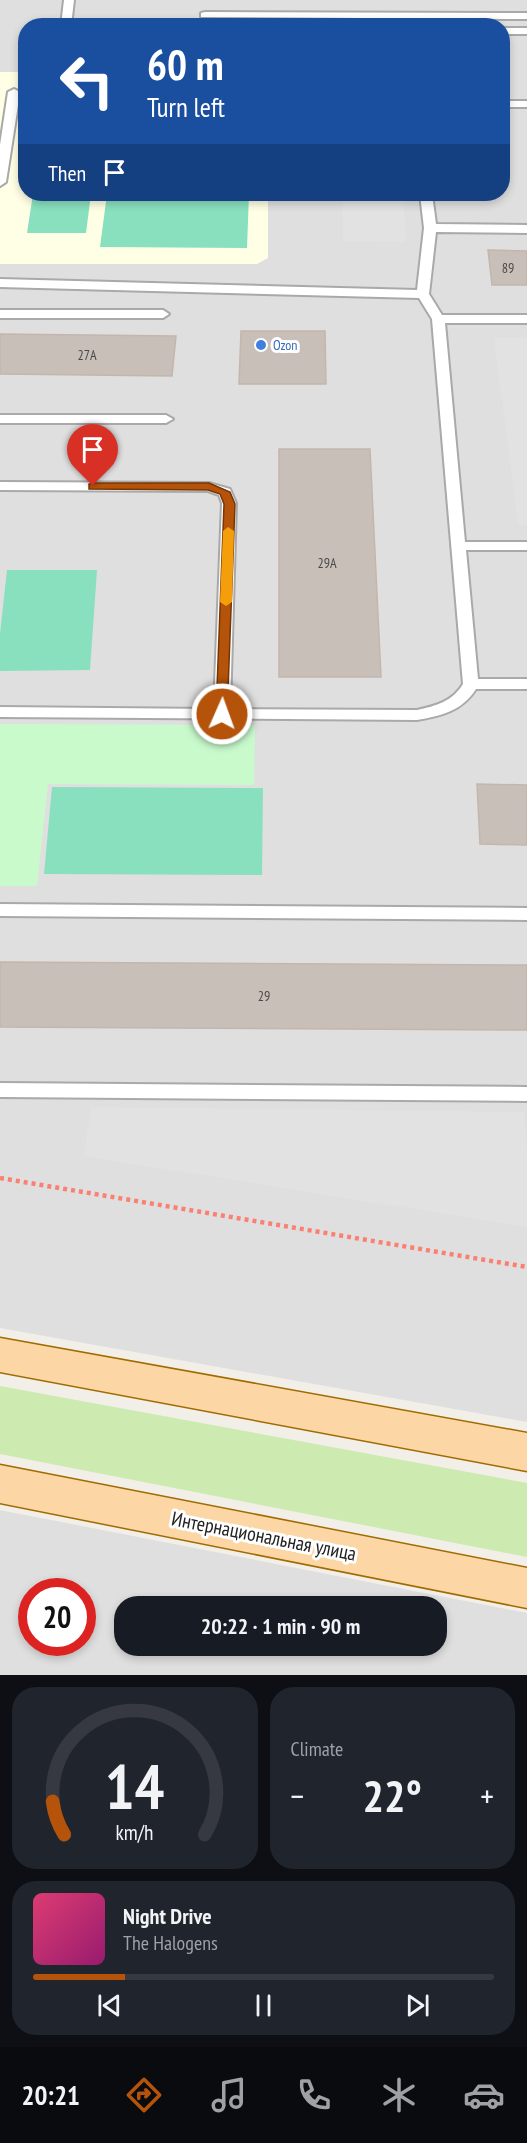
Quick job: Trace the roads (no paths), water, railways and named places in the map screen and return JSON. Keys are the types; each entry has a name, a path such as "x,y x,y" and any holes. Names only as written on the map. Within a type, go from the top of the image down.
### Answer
{"main road":[{"path":"0,1355 527,1452"},
{"name":"Интернациональная улица","path":"0,1484 527,1588"}],"lane":[{"path":"67,18 69,0"},
{"path":"203,18 205,0"},
{"path":"365,18 527,16"},
{"path":"510,31 527,31"},
{"path":"0,92 18,92"},
{"path":"0,182 18,101"},
{"path":"510,104 527,104"},
{"path":"0,712 11,714 417,715 446,710 465,697 471,684 438,319 423,294 430,228 427,201"},
{"path":"430,228 527,229"},
{"path":"0,284 423,294"},
{"path":"0,314 163,314"},
{"path":"438,319 527,319"},
{"path":"0,419 166,419"},
{"path":"0,486 209,487 225,492 229,504 222,714"},
{"path":"458,546 527,546"},
{"path":"471,684 527,684"},
{"path":"0,910 527,914"},
{"path":"0,1090 527,1094"}],"place":[{"name":"Ozon","path":"261,345"}]}
